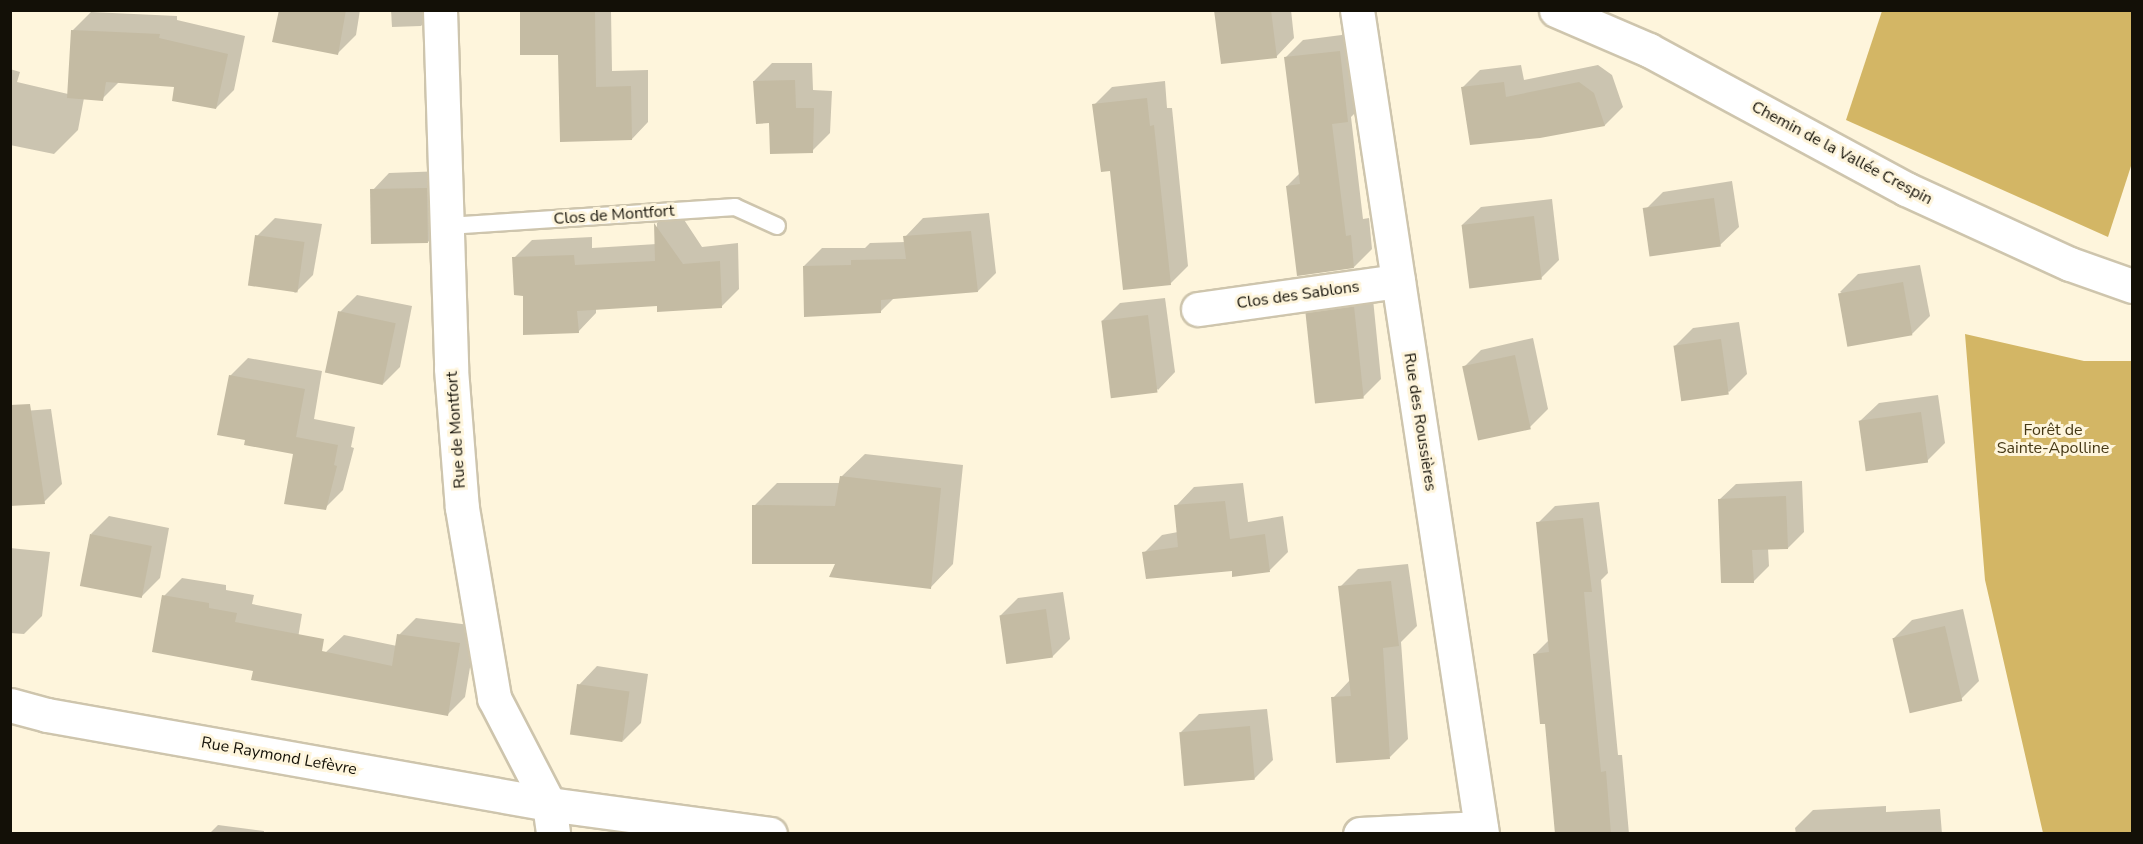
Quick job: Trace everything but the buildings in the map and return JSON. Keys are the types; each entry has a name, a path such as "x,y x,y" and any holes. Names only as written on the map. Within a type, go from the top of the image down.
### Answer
{"street":[{"name":"Rue de Montfort","path":"440,10 451,369 462,508 494,698 551,819"},
{"name":"Rue des Roussières","path":"1357,10 1482,831"},
{"name":"Chemin de la Vallée Crespin","path":"1556,10 1648,50 1906,189 2070,264 2133,286"},
{"name":"Clos des Sablons","path":"1198,309 1398,281"},
{"name":"Rue Raymond Lefèvre","path":"10,705 47,715 551,819 770,834"},
{"path":"1360,834 1482,831"}],"lane":[{"name":"Clos de Montfort","path":"448,226 735,207 777,226"}],"green space":[{"path":"1882,11 2132,11 2132,163 2108,237 1846,120"},
{"name":"Forêt de Sainte-Apolline","path":"1965,334 2084,361 2132,361 2132,833 2043,833 1985,580"}]}
